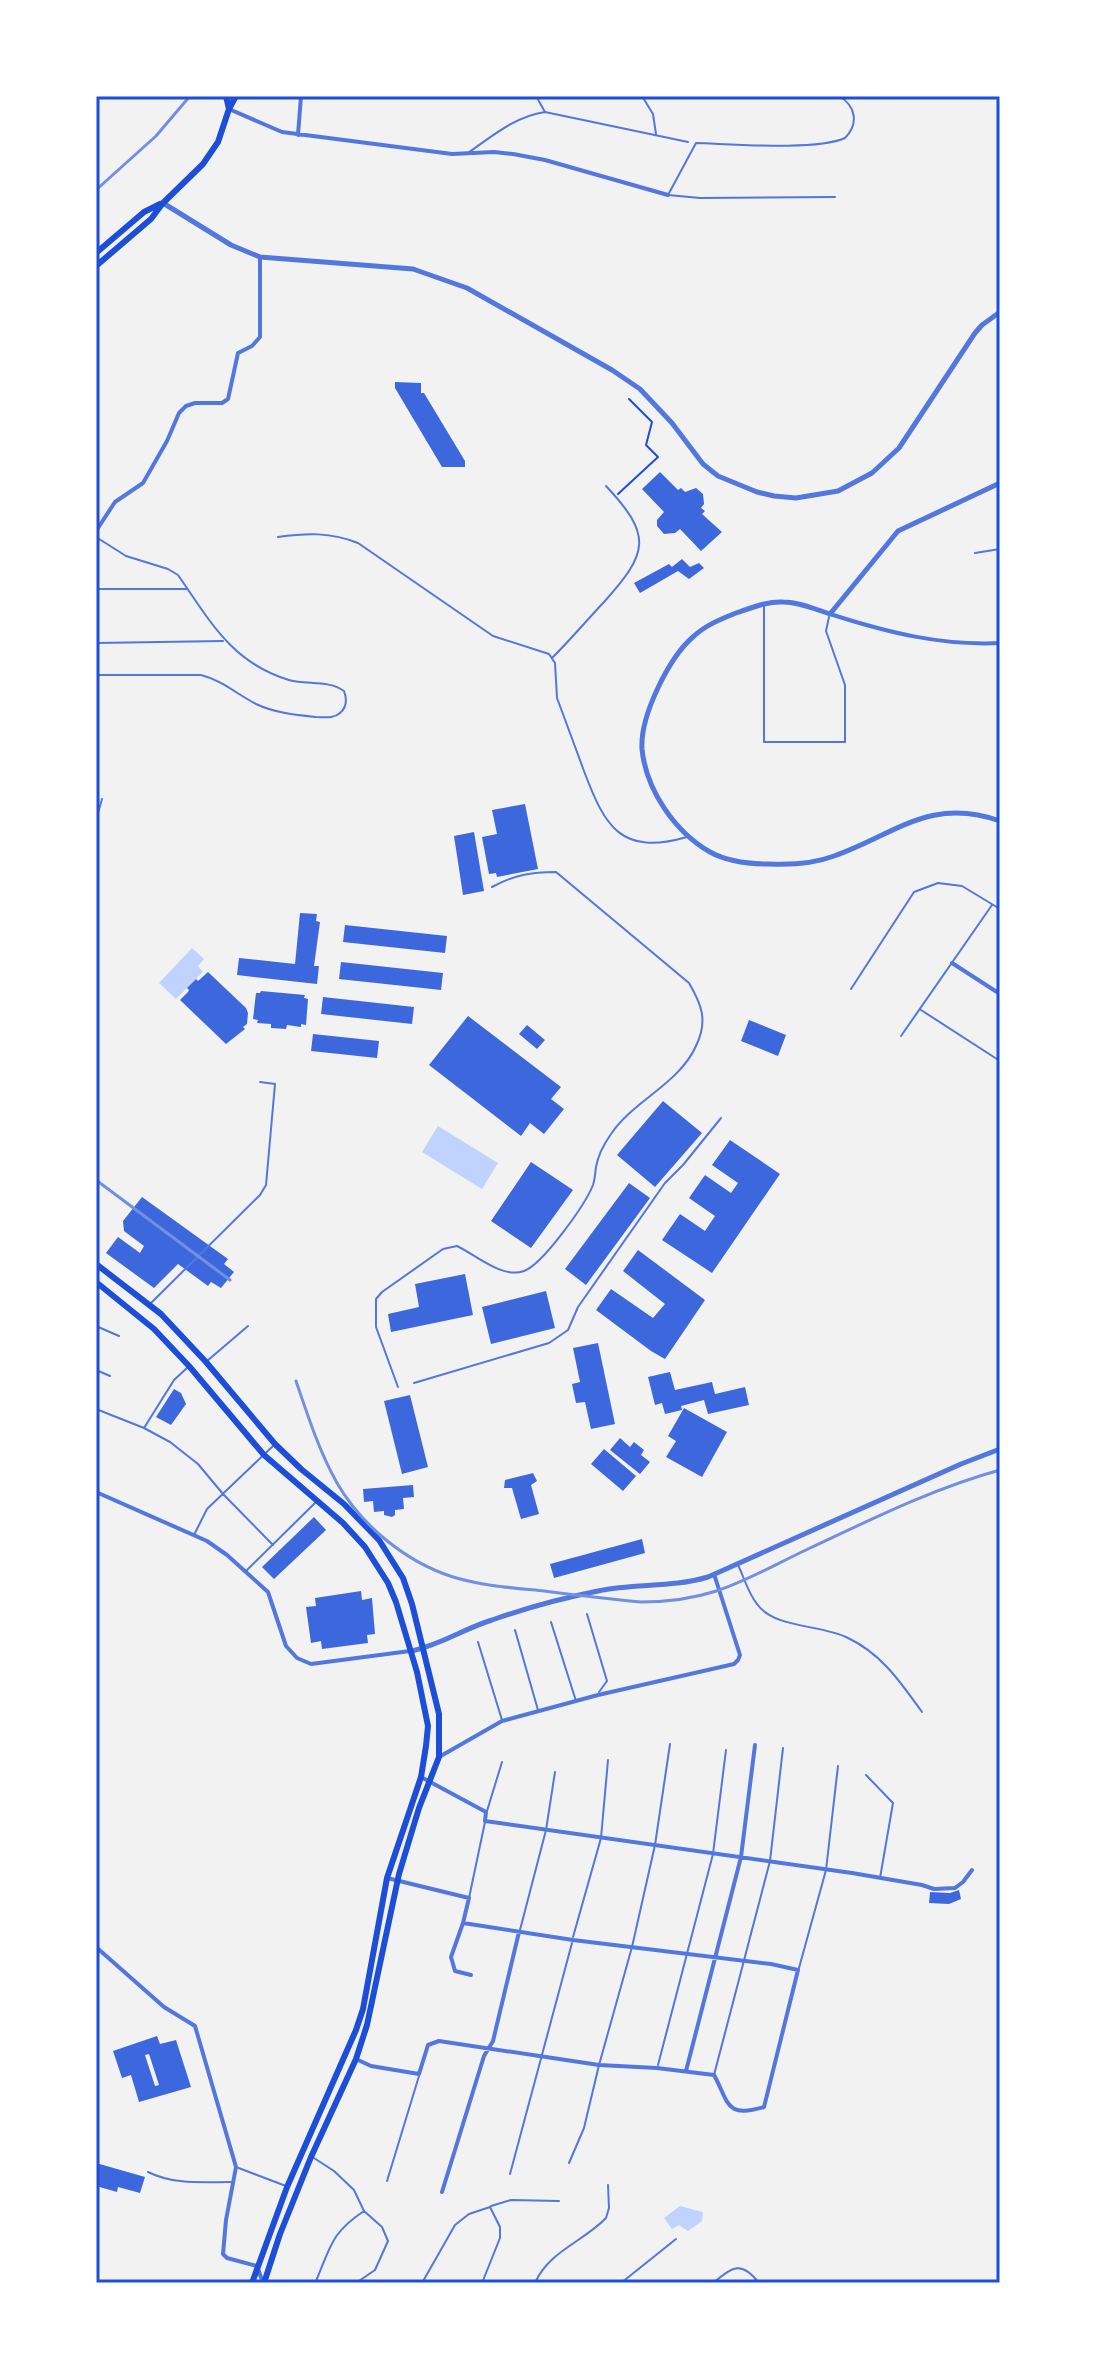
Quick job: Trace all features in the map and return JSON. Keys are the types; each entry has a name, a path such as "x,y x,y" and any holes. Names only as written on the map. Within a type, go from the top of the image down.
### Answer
{"main road":[{"path":"226,96 229,109"},
{"path":"96,266 151,219 210,156 236,96"},
{"path":"96,253 144,212 163,203"},
{"path":"96,1264 149,1305 206,1362 275,1444 344,1504 379,1540 403,1578 439,1714 439,1757 419,1808 398,1881 371,2013 356,2059 311,2157 263,2283"},
{"path":"96,1282 140,1316 189,1366 264,1455 343,1523 365,1547 396,1602 412,1651 428,1726 421,1777 387,1878 363,2009 287,2187 252,2283"}],"street":[{"path":"298,135 301,96"},
{"path":"229,109 272,129 298,135 452,154 494,152 527,156 668,195"},
{"path":"163,203 231,245 260,257 413,269 467,288 640,389 672,423 703,464 718,476 736,485 774,496 796,498 838,491 886,462 899,448 975,333 1000,312"},
{"path":"96,534 115,502 143,483 179,413 195,403 222,403 228,399 238,353 252,346 260,337 260,257"},
{"path":"830,614 898,531 1000,483"},
{"path":"1000,643 924,639 785,602 764,605 715,622 694,635 659,688 646,719 642,748 651,779 668,814 688,836 715,854 740,862 778,865 810,863 839,854 901,824 928,816 968,813 1000,821"},
{"path":"952,963 1000,994"},
{"path":"96,1492 218,1548 268,1592 286,1646 291,1652 304,1661 323,1664 412,1651 457,1636 491,1620 598,1591 690,1582 1000,1449"},
{"path":"439,1757 502,1721 734,1664 740,1655 714,1574"},
{"path":"686,2071 741,1857 755,1745"},
{"path":"421,1777 486,1812 485,1821 770,1861 945,1890 955,1888 972,1870"},
{"path":"387,1878 469,1898 451,1957 455,1971 471,1975"},
{"path":"356,2059 371,2066 419,2074 428,2045 439,2041 599,2065 714,2075 726,2104 739,2112 764,2107 798,1970 463,1923"},
{"path":"442,2192 488,2048 493,2041 519,1932"},
{"path":"96,1947 164,2007 195,2026 236,2167 223,2254 227,2258 257,2266 263,2283"}],"lane":[{"path":"536,96 545,112"},
{"path":"642,96 653,114 657,135"},
{"path":"835,197 700,198 668,195 696,143 801,144 845,138 853,127 854,115 850,104 839,96"},
{"path":"466,154 509,125 531,114 545,112 688,142"},
{"path":"553,658 630,572 639,554 635,522 606,486"},
{"path":"278,537 305,533 334,535 358,543 493,636 541,651 553,658 557,698 591,789 608,823 624,837 636,841 660,842 688,836"},
{"path":"96,534 126,556 174,572 224,641 251,664 294,681 338,686 347,697 343,711 328,718 281,712 256,704 201,675 96,675"},
{"path":"975,553 1000,549"},
{"path":"96,589 188,589"},
{"path":"764,605 764,742 845,742 845,685 826,629 830,614"},
{"path":"96,643 224,641"},
{"path":"96,820 102,799"},
{"path":"398,1387 376,1327 376,1299 450,1246 463,1249 508,1272 517,1273 533,1267 546,1255 589,1194 595,1181 600,1152 613,1131 684,1066 697,1044 703,1016 700,1002 689,983 556,872 531,872 511,877 492,887"},
{"path":"851,989 914,892 938,883 962,886 1000,909"},
{"path":"901,1036 992,904"},
{"path":"920,1009 1000,1061"},
{"path":"149,1305 260,1195 266,1185 275,1084 260,1082"},
{"path":"414,1383 549,1343 568,1330 578,1307 665,1183 721,1118"},
{"path":"96,1326 119,1336"},
{"path":"206,1362 248,1326"},
{"path":"144,1428 174,1380 189,1366"},
{"path":"96,1370 110,1376"},
{"path":"96,1409 170,1442 198,1464 273,1545"},
{"path":"194,1535 207,1509 275,1444"},
{"path":"246,1571 317,1501"},
{"path":"737,1564 754,1600 769,1616 831,1631 866,1648 898,1678 922,1712"},
{"path":"587,1614 607,1681 598,1695"},
{"path":"551,1622 577,1702"},
{"path":"515,1630 539,1711"},
{"path":"478,1642 502,1721"},
{"path":"569,2163 584,2128 632,1947 655,1845 670,1744"},
{"path":"714,2075 770,1861 783,1748"},
{"path":"657,2068 713,1854 726,1750"},
{"path":"510,2174 601,1838 608,1760"},
{"path":"486,1812 502,1762"},
{"path":"798,1970 826,1870 838,1766"},
{"path":"519,1932 546,1830 555,1772"},
{"path":"866,1775 893,1803 880,1878"},
{"path":"469,1898 485,1821"},
{"path":"387,2181 419,2074"},
{"path":"302,2154 334,2171 354,2190 364,2211 382,2227 388,2241 375,2270 356,2283"},
{"path":"236,2167 287,2187"},
{"path":"148,2172 179,2181 232,2182"},
{"path":"535,2283 546,2263 606,2218 608,2185"},
{"path":"422,2283 455,2225 469,2214 511,2200 559,2201"},
{"path":"482,2283 500,2238 500,2227 490,2207"},
{"path":"318,2283 316,2281 334,2237 346,2223 364,2211"},
{"path":"621,2283 676,2239"},
{"path":"713,2283 728,2271 738,2268 747,2270 759,2283"}],"path":[{"path":"615,496 658,457 646,445 652,422 629,399"}],"water":[{"path":"192,948 204,959 198,966 203,972 176,999 159,983"},
{"path":"438,1126 498,1163 482,1189 422,1152"},
{"path":"680,2206 703,2212 702,2221 688,2231 679,2225 672,2229 664,2218"}],"building":[{"path":"395,382 421,383 421,393 424,393 465,461 465,467 442,467 395,388"},
{"path":"660,472 678,490 681,488 685,492 696,488 703,494 704,504 701,508 705,511 702,514 722,532 701,551 680,529 664,534 657,526 657,520 664,512 642,489"},
{"path":"682,559 690,567 699,563 704,568 689,579 678,571 640,593 634,583 669,564 672,567"},
{"path":"525,804 538,869 497,877 496,873 489,874 482,837 497,834 492,810"},
{"path":"474,832 484,891 463,895 454,836"},
{"path":"300,913 317,914 316,921 320,922 314,966 319,966 317,984 237,975 239,958 295,964"},
{"path":"345,925 447,936 445,953 343,942"},
{"path":"341,962 443,973 441,990 339,979"},
{"path":"208,972 248,1013 245,1029 226,1044 180,1000 196,979 198,981"},
{"path":"256,993 305,995 304,998 308,999 306,1025 287,1025 286,1029 257,1023 258,1020 253,1019"},
{"path":"323,997 414,1007 412,1024 321,1014"},
{"path":"468,1016 561,1087 551,1099 564,1109 544,1134 530,1123 521,1136 429,1065"},
{"path":"749,1020 786,1035 778,1056 741,1041"},
{"path":"527,1025 545,1040 537,1049 519,1034"},
{"path":"313,1034 379,1041 377,1058 311,1051"},
{"path":"663,1101 702,1133 655,1187 617,1155"},
{"path":"730,1140 780,1174 712,1273 662,1240 680,1214 705,1231 715,1216 689,1198 705,1175 731,1193 738,1183 712,1165"},
{"path":"531,1162 573,1190 531,1248 491,1221"},
{"path":"629,1183 650,1198 586,1285 565,1269"},
{"path":"142,1197 228,1259 224,1264 234,1272 221,1288 211,1282 208,1286 178,1264 154,1288 106,1253 118,1237 140,1253 144,1246 124,1231 123,1221"},
{"path":"638,1250 705,1300 665,1359 596,1310 611,1289 653,1318 665,1304 623,1271"},
{"path":"465,1274 473,1315 391,1332 388,1314 419,1307 415,1284"},
{"path":"546,1291 555,1328 491,1344 482,1307"},
{"path":"598,1343 615,1424 591,1429 585,1402 576,1403 572,1384 580,1382 573,1348"},
{"path":"670,1372 675,1390 712,1382 715,1394 745,1387 749,1405 708,1414 704,1400 665,1414 662,1403 655,1405 648,1377"},
{"path":"174,1389 181,1393 186,1404 171,1425 156,1417"},
{"path":"410,1395 428,1467 402,1474 384,1401"},
{"path":"684,1408 727,1432 702,1477 666,1457 676,1441 668,1436"},
{"path":"620,1438 630,1447 634,1442 644,1450 641,1455 650,1462 640,1474 610,1450"},
{"path":"604,1449 636,1476 623,1491 591,1464"},
{"path":"533,1473 537,1481 531,1485 539,1514 521,1519 512,1488 504,1488 505,1480"},
{"path":"413,1485 414,1497 403,1498 404,1509 395,1510 392,1517 384,1515 384,1511 374,1512 373,1501 364,1502 363,1489"},
{"path":"314,1517 326,1530 274,1579 262,1567"},
{"path":"642,1539 645,1553 554,1578 550,1564"},
{"path":"361,1591 362,1600 372,1598 375,1634 367,1635 368,1643 322,1649 321,1641 311,1643 306,1607 316,1606 315,1598"},
{"path":"959,1890 961,1899 949,1904 929,1903 930,1892"},
{"path":"157,2036 160,2044 176,2040 191,2087 139,2102 131,2075 122,2078 113,2051","holes":["149,2054 159,2085 155,2086 145,2055"]},
{"path":"96,2163 145,2177 140,2193 118,2187 117,2192 96,2186"}],"railway":[{"path":"96,190 156,136 190,96"},
{"path":"96,1180 230,1280"},
{"path":"296,1381 314,1433 337,1483 372,1528 402,1552 436,1570 464,1580 498,1586 641,1602 689,1598 747,1579 902,1505 1000,1470"}]}
